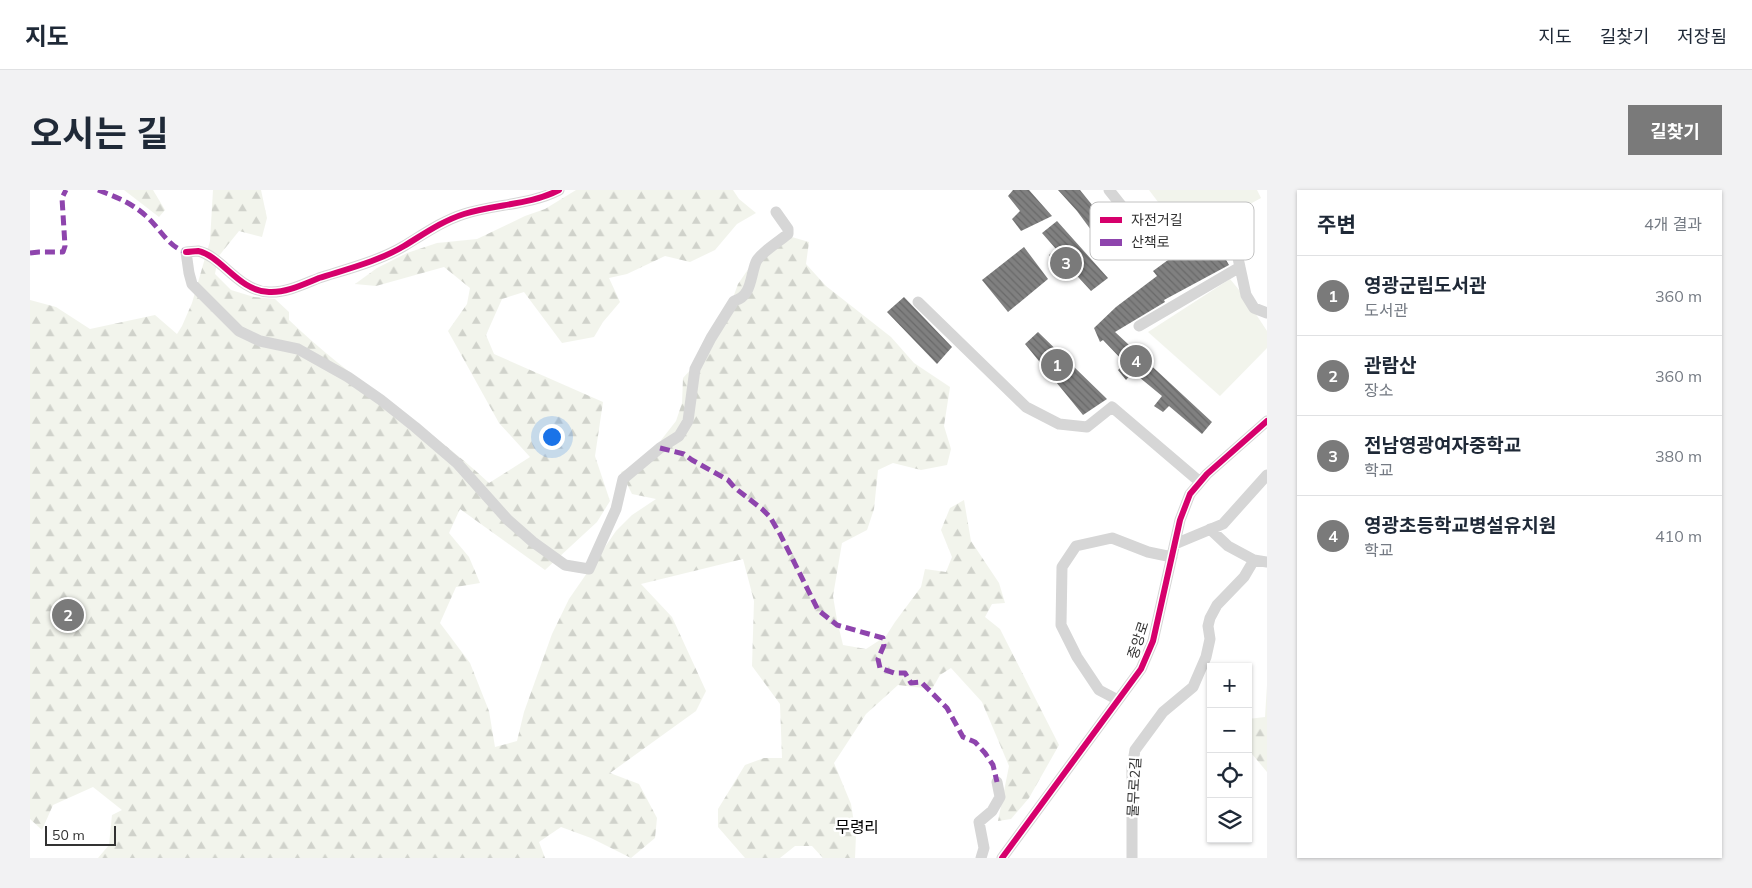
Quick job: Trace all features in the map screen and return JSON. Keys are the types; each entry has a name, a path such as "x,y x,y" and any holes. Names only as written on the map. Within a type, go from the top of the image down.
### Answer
{"street":[{"path":"559,190 531,199 465,213 448,219 404,246 285,290 268,292 253,289 206,255 196,251 186,252 188,267 192,284 239,331 260,341 298,349 348,377 415,426 457,464 508,520 533,542 565,565 589,569 616,509 624,479 660,448 679,436 688,421 695,369 711,338 734,301 742,299 746,294 757,260 788,234 788,229 776,212"},
{"path":"1109,190 1119,202"},
{"path":"1238,260 1246,295 1254,308 1267,313"},
{"path":"1139,326 1240,267"},
{"path":"918,302 1026,407 1059,424 1087,427 1112,407 1200,482"},
{"name":"중앙로","path":"1002,858 1141,670 1152,641 1180,520 1190,494 1207,474 1267,421"},
{"path":"1175,544 1223,524 1267,475"},
{"path":"1210,529 1228,546 1254,560 1267,562"},
{"path":"1118,700 1099,690 1077,657 1061,625 1062,568 1076,546 1112,538 1148,552 1172,557"},
{"name":"물무로2길","path":"1132,858 1132,768 1136,750 1163,712 1193,687 1206,657 1210,639 1208,626 1210,618 1217,605 1244,577 1254,560"},
{"path":"981,858 984,848 979,822 992,811 1000,797 997,782"}],"green space":[{"path":"124,190 153,190 165,210 159,217"},
{"path":"213,190 261,190 267,218 262,237 239,231 218,257 215,274 231,290 254,297 275,299 289,312 289,320 313,342 440,441 489,483 530,457 499,423 448,331 467,304 470,288 444,267 376,286 355,284 377,268 407,253 437,243 477,239 525,216 545,209 576,190 733,190 739,199 756,213 737,224 715,250 690,262 665,256 627,274 609,278 620,302 603,322 594,337 562,343 524,292 502,299 486,335 494,354 603,402 595,456 610,501 597,522 545,570 460,509 449,533 469,557 480,583 456,587 440,623 470,663 489,711 495,747 517,741 524,712 552,634 569,599 616,531 632,515 656,499 632,494 621,472 644,462 676,421 682,403 683,378 711,347 720,333 738,284 751,265 785,235 809,242 806,264 826,286 891,337 914,363 950,387 944,426 951,449 947,465 921,470 893,463 878,470 874,509 867,530 842,543 833,596 843,645 866,649 886,636 921,587 925,569 946,572 952,557 941,530 950,508 964,500 971,541 999,583 1005,603 992,604 985,617 1000,629 1059,745 1029,798 1011,819 998,821 1009,766 982,702 951,668 940,675 932,689 898,685 866,714 834,763 851,804 856,835 855,858 823,858 812,846 795,846 780,858 745,858 718,827 718,809 745,765 764,758 782,758 780,704 752,666 754,601 743,559 641,584 672,617 706,691 696,711 610,773 639,784 657,818 655,838 631,858 591,838 561,827 539,842 545,858 98,858 109,845 112,815 122,810 93,787 53,805 42,830 30,819 30,300 56,307 90,329 155,315 177,334 192,303 210,241"},
{"path":"1149,190 1257,190 1261,198 1254,202 1158,202"},
{"path":"1230,279 1244,296 1267,331 1267,348 1220,396 1148,332"},
{"path":"1267,685 1267,772 1252,754 1252,719 1265,717"}],"building":[{"path":"1013,190 1029,190 1052,216 1021,231 1012,219 1020,211 1008,196"},
{"path":"1058,190 1080,190 1090,202 1090,229"},
{"path":"1057,221 1108,278 1091,291 1068,266 1061,271 1049,255 1056,249 1042,233"},
{"path":"1024,247 1048,279 1008,312 982,280"},
{"path":"1168,260 1226,260 1229,265 1164,300 1165,302 1115,332 1212,422 1202,434 1169,406 1163,412 1154,406 1162,396 1133,372 1126,380 1118,370 1125,363 1103,340 1100,342 1094,328 1116,307 1157,276 1153,271"},
{"path":"904,297 952,347 937,364 887,312"},
{"path":"1038,332 1107,399 1083,415 1025,344"}],"marked path":[{"path":"30,253 63,252 65,246 62,198 66,190"},
{"path":"98,190 141,211 169,242 186,252"},
{"path":"660,448 684,454 728,480 735,488 762,509 770,517 780,534 818,610 837,625 883,638 884,645 878,659 880,668 894,673 905,673 911,683 921,682 947,708 963,737 975,742 985,753 993,765 997,782"}],"cycle path":[{"path":"186,252 198,251 207,254 248,286 269,292 282,291 384,256 456,217 536,199 559,190"},
{"path":"1002,858 1141,669 1153,641 1180,520 1190,494 1207,474 1267,421"}],"place":[{"name":"전남영광여자중학교","path":"1066,263"},
{"name":"영광초등학교병설유치원","path":"1136,361"},
{"name":"영광군립도서관","path":"1057,365"},
{"name":"관람산","path":"68,615"}],"district":[{"name":"무령리","path":"857,827"}]}
